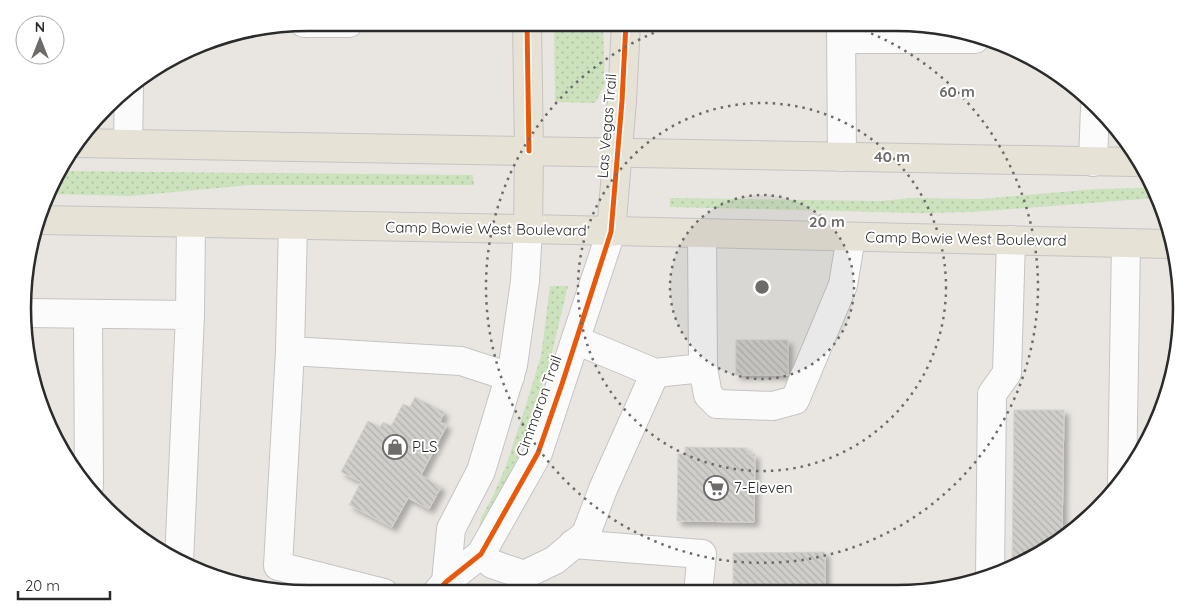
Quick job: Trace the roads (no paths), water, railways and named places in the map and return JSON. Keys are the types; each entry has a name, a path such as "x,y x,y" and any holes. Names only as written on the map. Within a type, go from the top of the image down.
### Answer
{"main road":[{"path":"527,31 528,229"},
{"name":"Las Vegas Trail","path":"611,232 626,31"},
{"path":"86,143 1131,162"},
{"name":"Camp Bowie West Boulevard","path":"46,220 1165,244"}],"street":[{"path":"842,157 841,31 953,38"},
{"path":"128,144 129,98"},
{"path":"1092,162 1095,115"},
{"path":"179,553 190,315 191,223"},
{"path":"293,225 290,351 278,566 353,585"},
{"name":"Cimmaron Trail","path":"441,585 451,529 481,471 513,365 525,281 528,229"},
{"name":"Cimmaron Trail","path":"443,585 480,554 538,453 611,232"},
{"path":"702,234 703,368 708,395 717,404 773,406 795,400 843,285 851,237"},
{"path":"990,568 992,394 1007,372 1011,240"},
{"path":"1122,467 1126,243"},
{"path":"31,313 190,315"},
{"path":"88,314 89,477"},
{"path":"576,340 656,373 703,368"},
{"path":"290,351 461,361 510,377"},
{"path":"480,554 518,584 555,560 586,534 603,489 656,373"},
{"path":"573,544 702,554 699,585"}],"place":[{"name":"PLS","path":"395,447"},
{"name":"7-Eleven","path":"716,488"}]}
